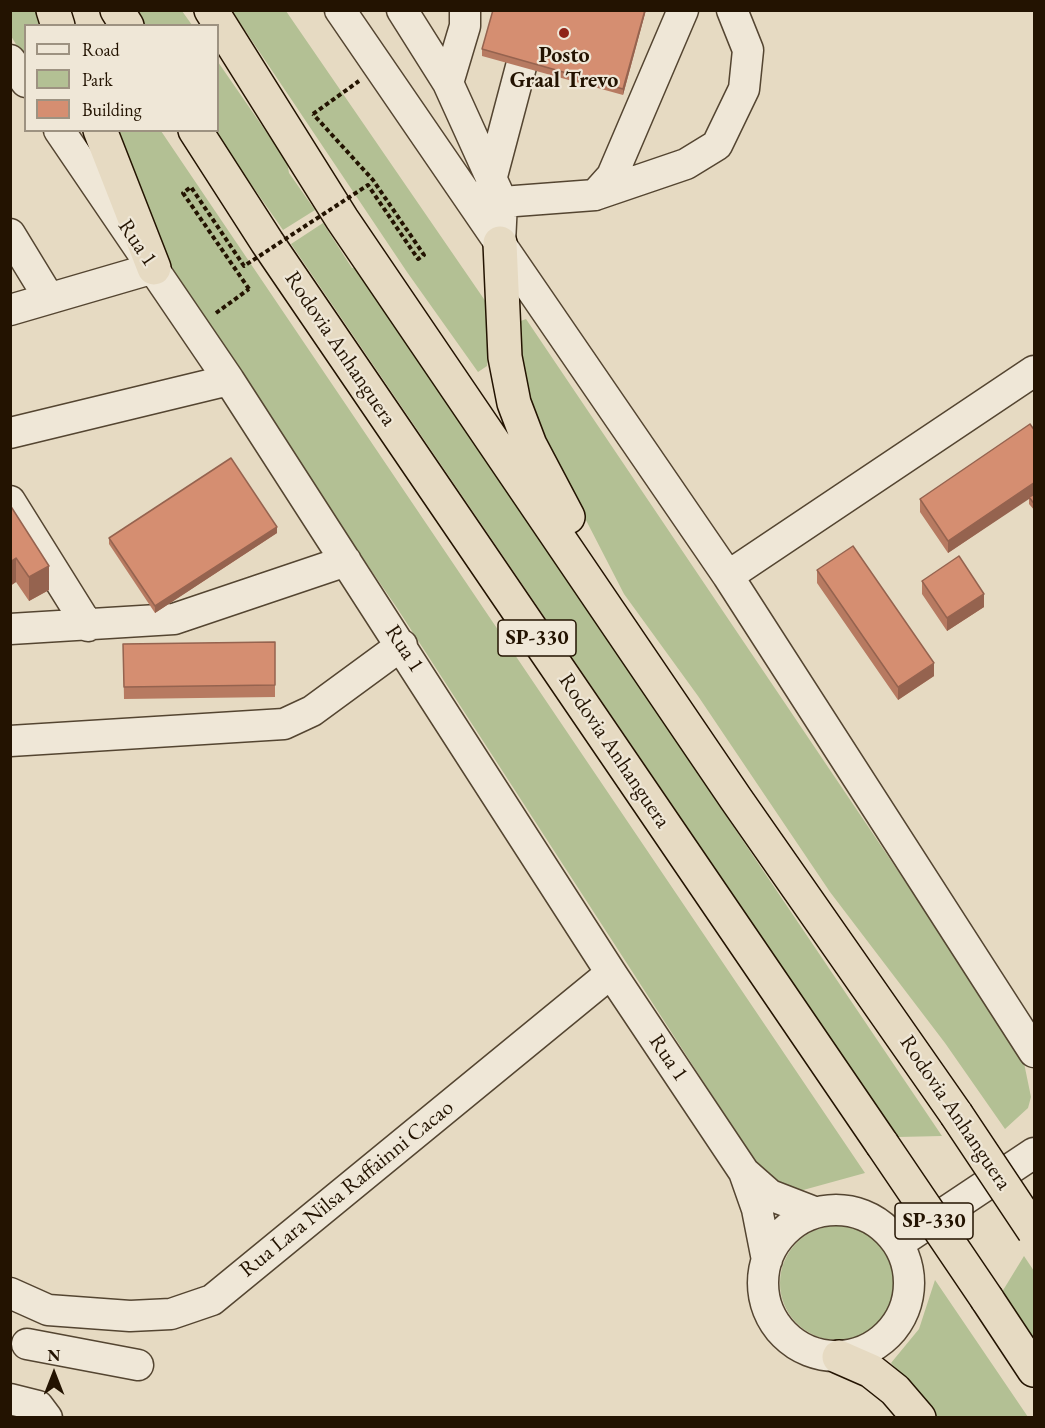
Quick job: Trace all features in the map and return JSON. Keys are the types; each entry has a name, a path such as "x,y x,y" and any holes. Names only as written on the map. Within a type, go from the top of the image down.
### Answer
{"highway":[{"path":"117,10 126,24"},
{"name":"Rodovia Anhanguera","path":"218,18 342,219 736,799 1035,1231"},
{"path":"101,132 154,268"},
{"name":"Rodovia Anhanguera","path":"196,132 267,242 1035,1370"},
{"path":"500,243 505,357 514,403 530,445 553,493 689,711 736,799"},
{"path":"839,1357 870,1371 895,1390 919,1418"}],"street":[{"path":"340,10 728,576 1035,1052"},
{"path":"402,10 448,83 496,191"},
{"path":"448,83 465,26 465,10"},
{"path":"500,243 496,191 536,10"},
{"path":"595,195 612,176 683,10"},
{"path":"496,191 595,195 686,164 717,145 744,89 748,50 732,10"},
{"path":"10,60 24,79"},
{"name":"Rua 1","path":"60,132 229,380 402,645 611,973 744,1172 757,1209 767,1260"},
{"path":"10,234 49,298"},
{"path":"10,310 154,268"},
{"path":"728,576 1035,371"},
{"path":"10,433 229,380"},
{"path":"10,501 88,626"},
{"path":"10,628 88,626 174,618 346,561"},
{"path":"10,741 284,724 312,711 402,645"},
{"name":"Rua Lara Nilsa Raffainni Cacao","path":"10,1293 48,1310 130,1316 171,1314 212,1300 611,973"},
{"path":"998,992 1035,1010"},
{"path":"899,1243 1035,1153"},
{"name":"Rua 1","path":"744,1172 770,1195 814,1212"},
{"path":"844,1209 875,1220 899,1243 909,1273 906,1304 891,1331 871,1349 839,1357 810,1352 785,1336 769,1312 763,1284 767,1260 779,1239 814,1212 844,1209"},
{"path":"19,1341 48,1310"},
{"path":"19,1341 138,1365"},
{"path":"10,1399 38,1406 47,1418"}],"path":[{"path":"194,329 249,289 183,193 191,187 244,266 368,185 418,259 424,255 374,180 313,114 379,67"}],"green space":[{"path":"10,11 36,11 42,24 24,24 24,57 11,36"},
{"path":"133,11 182,11 191,24 142,24"},
{"path":"232,11 286,11 486,302 490,323 487,366 478,372 407,272"},
{"path":"219,63 287,162 289,173 315,210 283,230 215,132 219,132"},
{"path":"116,132 162,132 865,1173 796,1192 767,1180 397,608 182,294"},
{"path":"323,223 352,268 357,268 942,1136 898,1137 291,244"},
{"path":"526,319 1014,1043 1024,1063 1031,1097 1028,1108 1005,1129 945,1043 830,892 698,696 624,594 536,423 523,388 518,322"},
{"path":"837,1226 859,1230 878,1242 890,1261 894,1283 890,1305 878,1324 859,1336 837,1340 815,1336 796,1324 784,1305 780,1283 784,1261 796,1242 815,1230"},
{"path":"1024,1256 1034,1271 1034,1341 1002,1292"},
{"path":"935,1280 1028,1417 937,1417 891,1363 919,1329"}],"building":[{"name":"Posto Graal Trevo","path":"493,10 645,10 623,89 482,49"},
{"path":"1030,424 1035,431 1035,482 948,541 920,499"},
{"path":"231,458 277,527 155,606 109,538"},
{"path":"1035,494 1035,505 1029,497"},
{"path":"10,505 49,566 29,577 16,558 10,562"},
{"path":"853,546 934,663 898,687 817,570"},
{"path":"959,556 984,594 947,618 922,581"},
{"path":"275,642 275,685 124,687 123,644"}],"place":[{"name":"Posto Graal Trevo","path":"564,33"}]}
